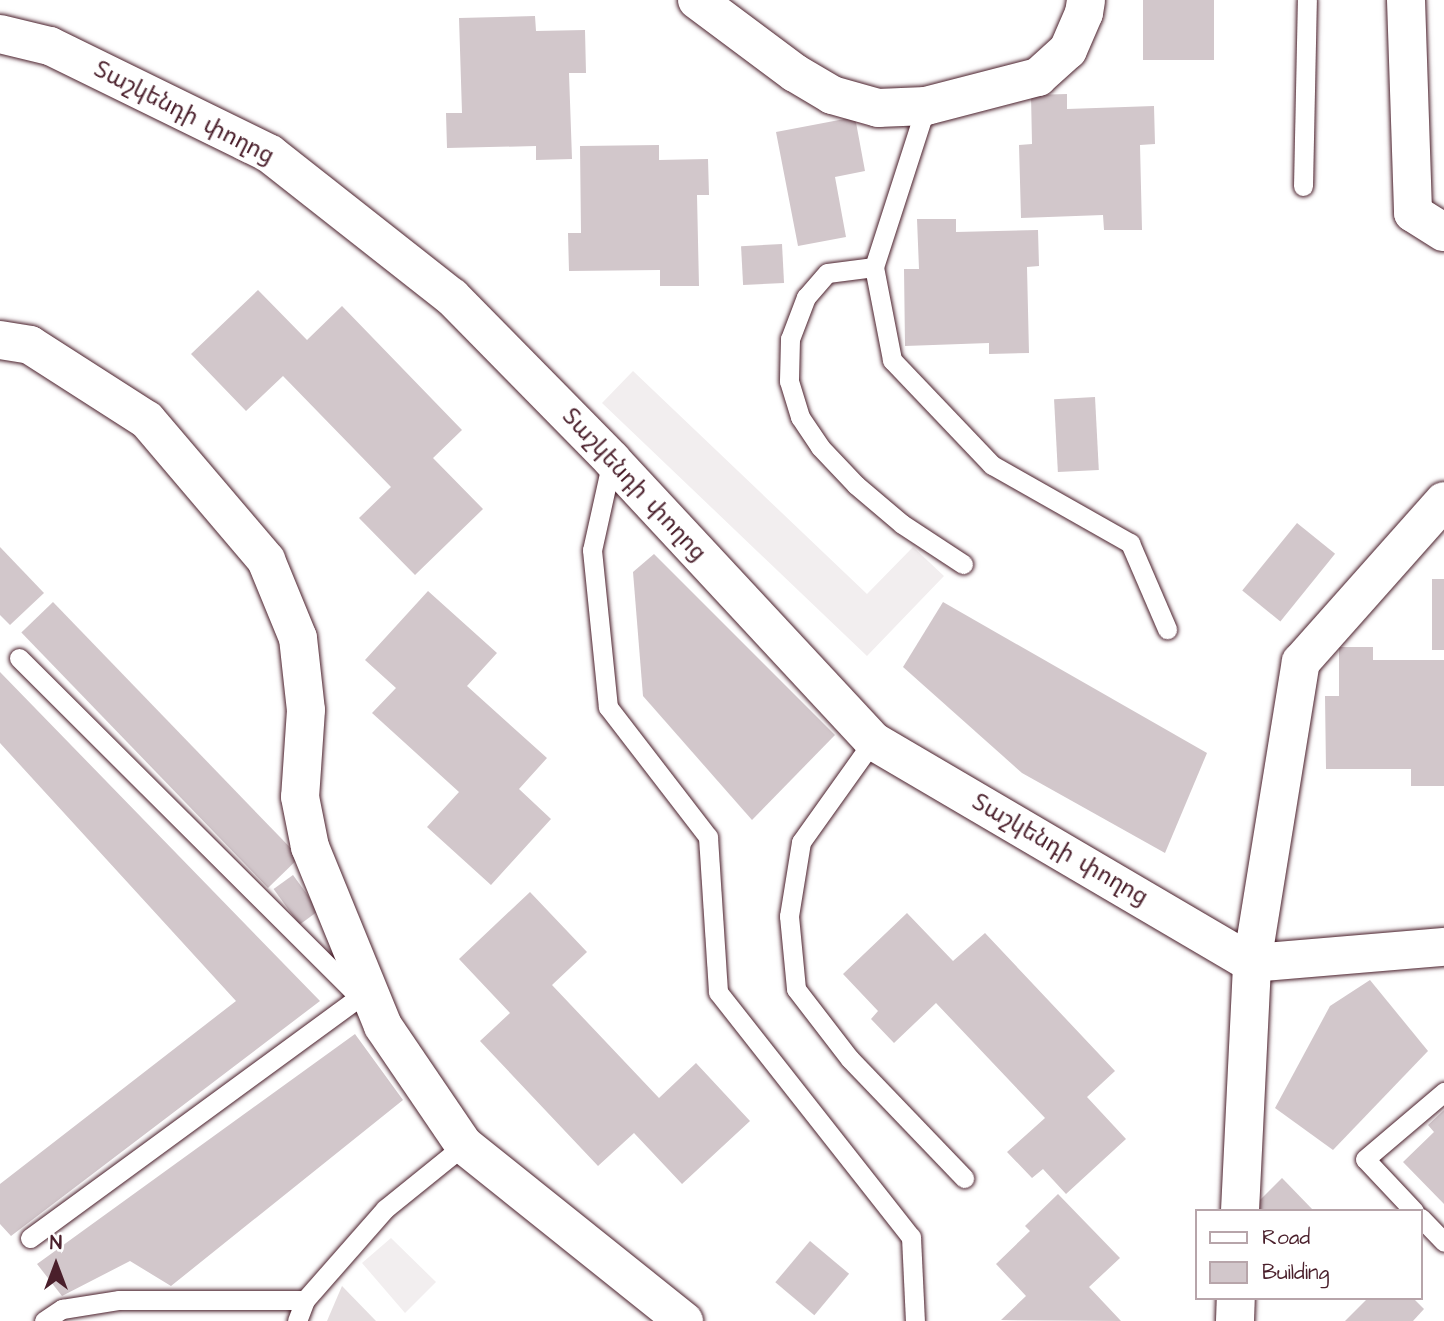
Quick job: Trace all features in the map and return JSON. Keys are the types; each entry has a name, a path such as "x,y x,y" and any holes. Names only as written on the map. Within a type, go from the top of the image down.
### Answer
{"street":[{"path":"697,0 795,73 832,95 878,108 926,106 1038,77 1068,50 1084,13 1086,0"},
{"path":"1406,0 1413,212 1444,232"},
{"name":"Տաշկենդի փողոց","path":"0,34 50,46 270,154 452,297 612,460 873,741 1252,963"},
{"path":"0,340 30,345 148,420 266,560 298,638 306,710 300,797 310,847 383,1026 464,1145 677,1320"},
{"path":"1240,1209 1252,963 1301,662 1444,501"},
{"path":"1252,963 1444,947"},
{"path":"1235,1321 1236,1300"}],"lane":[{"path":"1303,186 1307,0"},
{"path":"926,106 874,267 892,360 992,465 1130,543 1167,629"},
{"path":"874,267 827,273 806,297 790,339 789,381 800,417 820,447 856,485 902,524 963,564"},
{"path":"612,460 592,550 608,707 708,837 718,992 911,1237 915,1321"},
{"path":"19,658 359,997 383,1026"},
{"path":"873,741 801,842 789,916 796,989 850,1059 964,1178"},
{"path":"30,1238 359,997"},
{"path":"1412,1209 1365,1159 1444,1092"},
{"path":"297,1321 305,1300 385,1209 464,1145"},
{"path":"1423,1220 1444,1242"},
{"path":"44,1321 62,1309 119,1300 305,1300"}],"shaded area":[{"path":"633,371 867,594 913,547 944,576 867,656 602,403"},
{"path":"391,1238 436,1282 405,1313 362,1263"},
{"path":"342,1286 376,1321 327,1321"}],"building":[{"path":"1143,0 1214,0 1214,60 1143,60"},
{"path":"535,16 536,31 585,30 586,73 569,73 572,159 536,160 536,146 447,148 446,113 462,113 459,18"},
{"path":"1067,94 1067,109 1154,106 1155,144 1140,145 1142,230 1104,230 1103,215 1021,218 1019,145 1032,144 1031,95"},
{"path":"855,117 865,171 835,177 846,237 798,246 776,132"},
{"path":"659,145 659,160 708,159 709,195 697,195 699,286 660,286 660,270 569,271 568,233 581,233 580,146"},
{"path":"917,219 956,219 956,232 1038,230 1039,266 1027,267 1029,353 989,354 989,343 905,346 904,269 919,269"},
{"path":"782,244 784,283 743,285 741,246"},
{"path":"258,290 307,340 342,306 462,430 433,458 483,509 415,575 359,518 391,487 283,376 246,411 191,354"},
{"path":"1095,397 1099,470 1058,472 1054,399"},
{"path":"1297,523 1335,554 1280,621 1242,591"},
{"path":"0,547 44,593 10,625 0,615"},
{"path":"654,554 835,735 752,820 643,696 633,572"},
{"path":"1432,579 1444,579 1444,650 1432,650"},
{"path":"428,591 497,653 467,686 547,758 519,789 551,819 491,885 427,827 459,792 372,713 396,688 365,660"},
{"path":"53,602 300,857 268,888 21,633"},
{"path":"943,602 1207,753 1165,853 1022,773 903,667"},
{"path":"1339,647 1373,647 1373,660 1444,660 1444,786 1411,786 1411,769 1326,769 1325,696 1339,696"},
{"path":"0,672 320,1001 11,1236 0,1224 0,1184 236,1001 0,743"},
{"path":"293,875 319,911 299,925 274,889"},
{"path":"530,892 587,952 552,985 659,1098 696,1063 750,1121 682,1184 634,1133 598,1166 480,1041 510,1013 459,959"},
{"path":"907,913 953,961 985,933 1115,1071 1087,1097 1126,1139 1066,1194 1043,1169 1032,1178 1007,1152 1045,1118 936,1003 894,1043 871,1019 878,1011 843,974"},
{"path":"1370,980 1428,1051 1333,1150 1275,1108 1330,1006"},
{"path":"355,1034 403,1100 171,1286 130,1261 62,1296 37,1264"},
{"path":"1444,1110 1444,1204 1403,1162 1434,1132 1428,1125"},
{"path":"1282,1178 1312,1209 1251,1209"},
{"path":"1058,1194 1120,1258 1089,1287 1121,1321 1001,1320 1026,1296 996,1264 1030,1231 1025,1226"},
{"path":"810,1241 849,1274 814,1315 775,1282"},
{"path":"1366,1300 1415,1300 1424,1309 1413,1321 1345,1321"}]}
